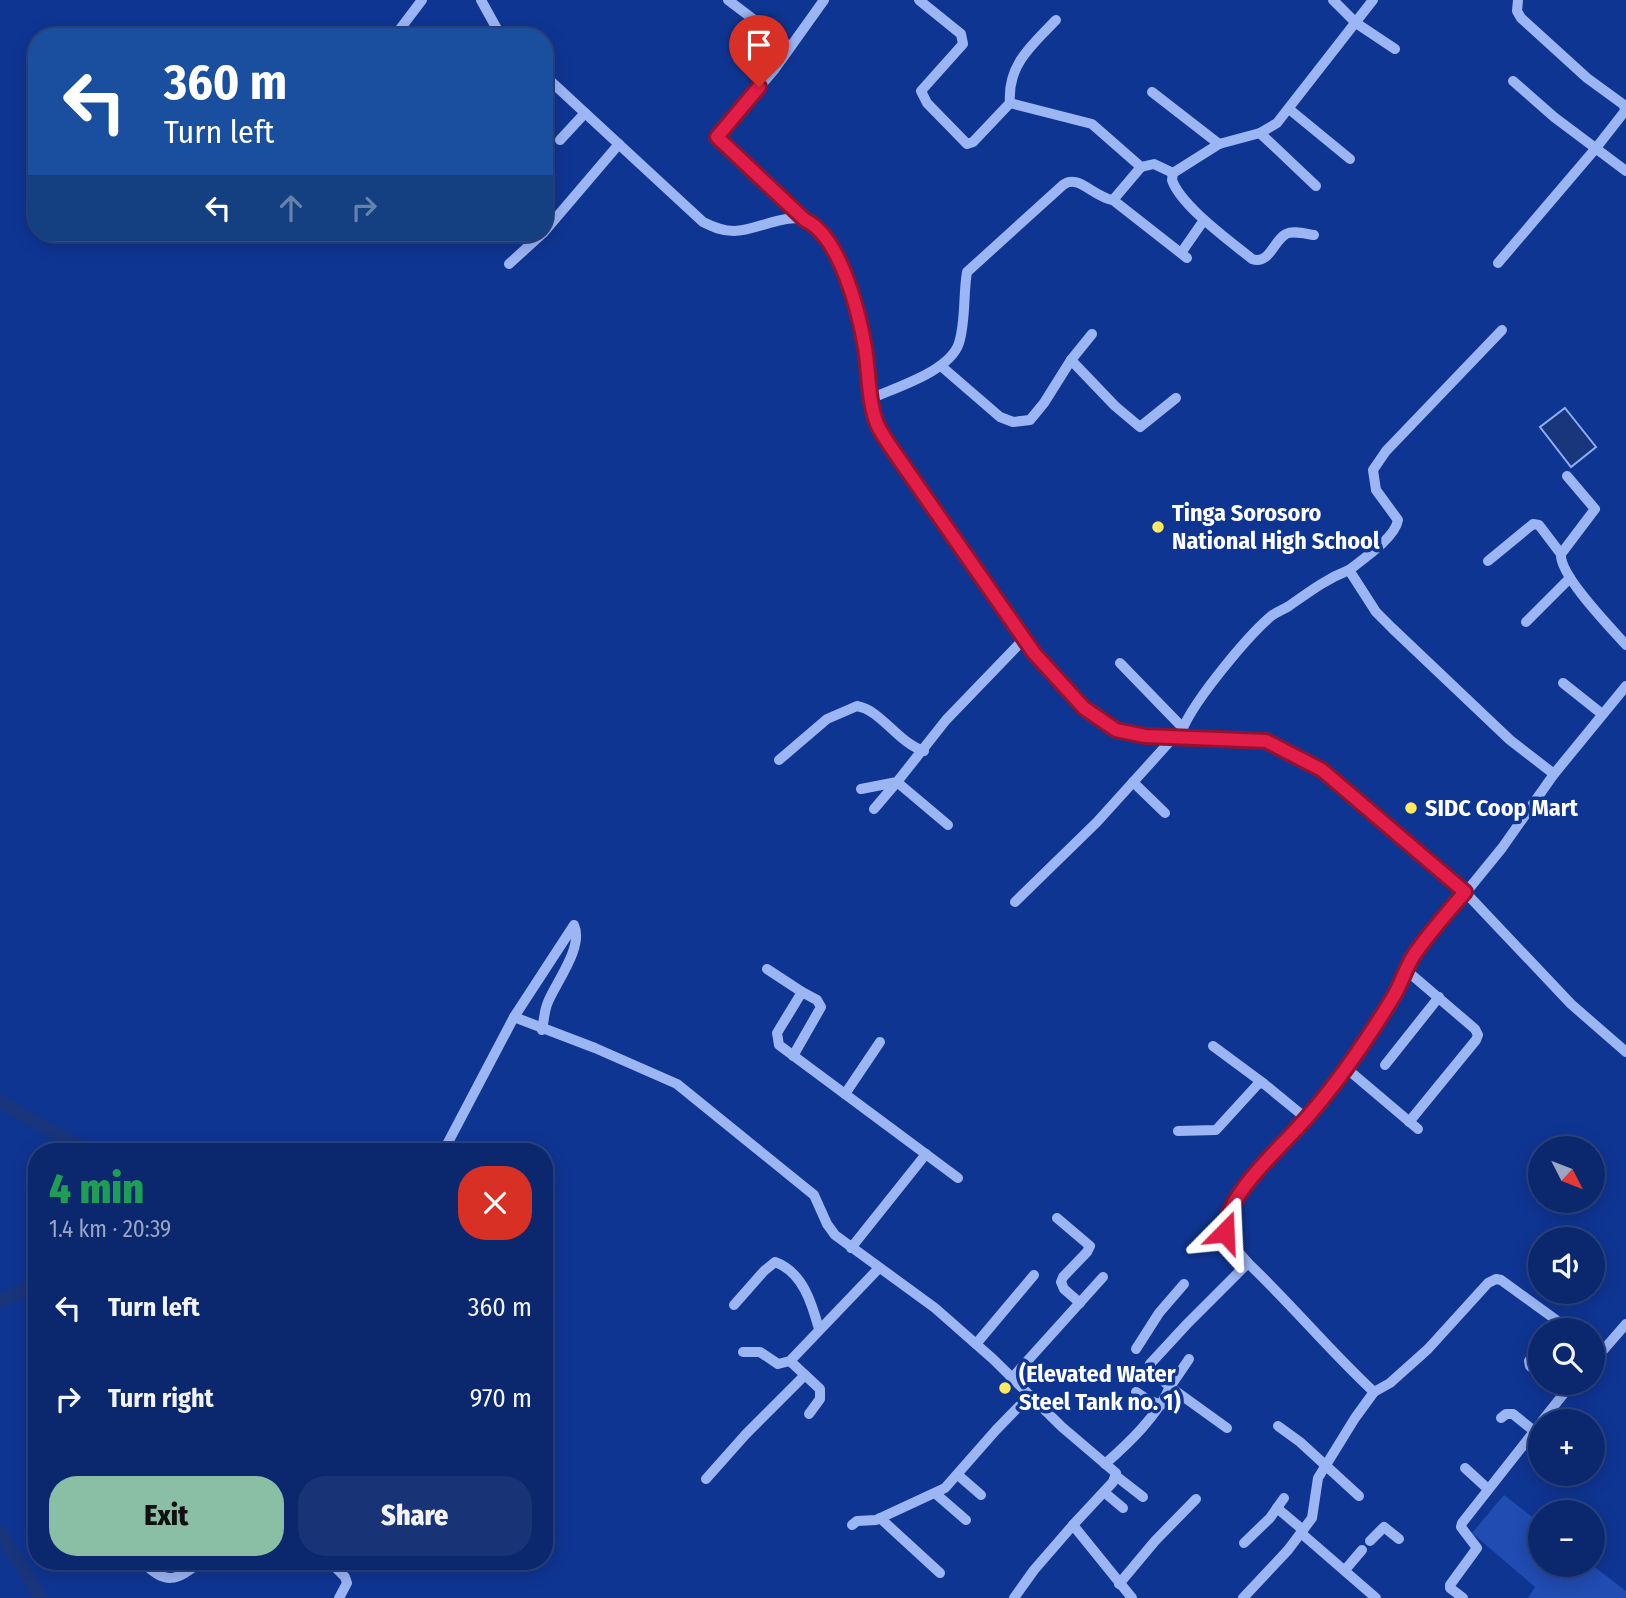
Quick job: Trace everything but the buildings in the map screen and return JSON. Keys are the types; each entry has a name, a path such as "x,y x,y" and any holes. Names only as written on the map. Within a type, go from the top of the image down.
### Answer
{"street":[{"path":"401,28 422,0"},
{"path":"481,0 496,28"},
{"path":"728,0 790,47"},
{"path":"805,220 717,137 774,70 824,0"},
{"path":"919,0 964,39 963,44 921,91 927,103 967,144 973,142 1010,103 1011,76 1033,44 1056,20"},
{"path":"1334,0 1356,23 1395,49"},
{"path":"1173,173 1219,144 1260,133 1277,124 1373,0"},
{"path":"1498,263 1624,114 1624,105 1587,78 1521,18 1517,11 1518,0"},
{"path":"1513,81 1554,117 1626,171"},
{"path":"553,83 703,222 716,229 734,231 790,218 805,220 822,232 844,271 865,345 876,422 897,456 1050,673 1084,708 1116,730 1145,736 1178,734 1266,741 1322,770 1465,892 1571,1004 1626,1052"},
{"path":"1152,92 1219,144"},
{"path":"1010,103 1092,124 1141,167"},
{"path":"1289,109 1350,159"},
{"path":"560,140 585,113"},
{"path":"1260,133 1316,186"},
{"path":"553,221 619,144"},
{"path":"1113,200 1141,167 1154,164 1173,173"},
{"path":"1173,173 1174,186 1204,220 1252,259 1258,261 1265,258 1288,233 1314,234"},
{"path":"872,398 941,366 954,354 959,344 966,302 966,279 970,267 1069,181 1077,181 1098,196 1113,200 1184,255 1204,220"},
{"path":"509,264 533,242"},
{"path":"1015,902 1097,822 1178,734 1222,672 1271,616 1327,579 1349,570 1372,552 1397,526 1398,520 1377,490 1373,470 1386,451 1502,330"},
{"path":"941,366 1000,418 1021,422 1030,420 1044,403 1071,360 1093,334"},
{"path":"1071,360 1115,406 1140,426 1176,398"},
{"path":"1567,476 1595,509 1562,554 1561,563 1570,578 1626,645"},
{"path":"1488,561 1533,524 1539,525 1562,554"},
{"path":"1349,570 1376,612 1392,628 1510,740 1554,774"},
{"path":"1526,622 1570,578"},
{"path":"874,809 946,720 1025,638"},
{"path":"1120,663 1178,734"},
{"path":"1563,683 1602,714"},
{"path":"1374,1392 1229,1241 1225,1232 1227,1214 1264,1163 1307,1119 1346,1068 1430,935 1512,835 1554,774 1626,686"},
{"path":"779,760 827,719 857,706 867,709 909,745 923,751"},
{"path":"861,789 897,782"},
{"path":"897,782 948,825"},
{"path":"1133,782 1165,813"},
{"path":"448,1143 514,1017 574,925 574,946 545,1009 542,1030"},
{"path":"767,969 817,1000 821,1007 793,1056"},
{"path":"1346,1068 1413,1126 1476,1041 1478,1035 1475,1029 1406,970"},
{"path":"802,992 777,1033 779,1045 958,1178"},
{"path":"1385,1065 1439,997"},
{"path":"514,1017 542,1030 595,1048 677,1084 814,1195 835,1235 935,1308 1062,1427 1143,1497"},
{"path":"845,1094 880,1042"},
{"path":"1213,1046 1307,1119"},
{"path":"1178,1131 1202,1128 1216,1130 1258,1084 1263,1083"},
{"path":"851,1248 926,1154"},
{"path":"1057,1218 1090,1246 1061,1282 1080,1303"},
{"path":"734,1305 775,1262 786,1268 808,1295 813,1303 819,1329"},
{"path":"1227,1429 1170,1387 1150,1370 1150,1364 1248,1263"},
{"path":"743,1352 760,1352 778,1364 790,1361 879,1268"},
{"path":"976,1344 1034,1275"},
{"path":"1012,1378 1103,1277"},
{"path":"1243,1598 1288,1550 1312,1518 1316,1485 1355,1418 1374,1392 1404,1371 1428,1349 1488,1283 1501,1280 1550,1318"},
{"path":"1136,1349 1159,1313 1184,1284"},
{"path":"1605,1351 1626,1324"},
{"path":"1105,1464 1161,1405 1189,1359"},
{"path":"790,1361 820,1389 820,1399 809,1414"},
{"path":"706,1479 805,1375"},
{"path":"1136,1392 1161,1405"},
{"path":"852,1525 857,1521 880,1518 936,1494 958,1475 1030,1395"},
{"path":"1551,1409 1562,1395"},
{"path":"1502,1418 1506,1414 1513,1414 1528,1420"},
{"path":"1278,1426 1300,1441 1359,1496"},
{"path":"1464,1598 1450,1588 1450,1585 1477,1548 1461,1527 1462,1523 1528,1439"},
{"path":"1465,1468 1488,1489"},
{"path":"958,1475 981,1495"},
{"path":"1014,1598 1034,1570 1116,1475"},
{"path":"1104,1492 1124,1508"},
{"path":"936,1494 966,1520"},
{"path":"1119,1584 1155,1541 1196,1499"},
{"path":"1244,1543 1281,1503 1302,1532 1376,1598"},
{"path":"880,1518 940,1573"},
{"path":"1073,1525 1132,1598"},
{"path":"1345,1570 1384,1527 1399,1539"},
{"path":"153,1570 169,1580 183,1576 190,1570"},
{"path":"338,1570 347,1583 339,1598"}],"shaded area":[{"path":"1565,408 1596,447 1571,467 1540,427"},
{"path":"1504,1495 1528,1514 1528,1577 1605,1575 1626,1591 1626,1598 1528,1598 1535,1587 1472,1533"}],"waterway":[{"path":"0,1101 74,1143"},
{"path":"0,1301 28,1289"},
{"path":"0,1532 41,1598"}],"place":[{"name":"Tinga Sorosoro National High School","path":"1158,527"},
{"name":"SIDC Coop Mart","path":"1411,808"},
{"name":"(Elevated Water Steel Tank no. 1)","path":"1005,1388"}],"route":[{"path":"759,87 717,137 805,220 814,224 832,247 844,271 865,345 876,422 971,563 1050,673 1084,708 1116,730 1172,738 1266,741 1322,770 1465,892 1414,956 1394,995 1346,1068 1303,1123 1264,1163 1227,1214 1224,1221 1225,1232"}]}
